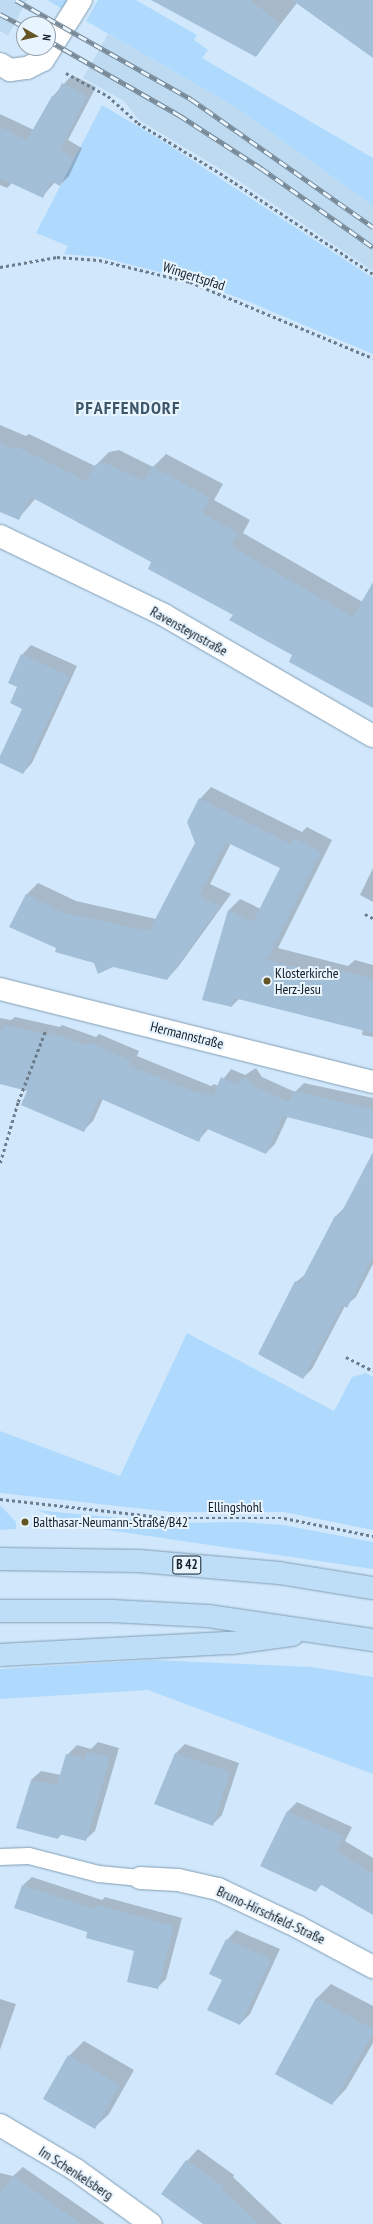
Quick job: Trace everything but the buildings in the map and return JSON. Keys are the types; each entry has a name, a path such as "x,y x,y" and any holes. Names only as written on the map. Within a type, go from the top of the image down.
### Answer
{"highway":[{"name":"B 42","path":"0,1559 139,1561 279,1573 373,1588"},
{"path":"0,1611 163,1613 208,1616 320,1631 373,1640"},
{"path":"0,1655 232,1643 320,1631"}],"street":[{"path":"0,64 10,70 27,68 43,60 81,0"},
{"name":"Ravensteynstraße","path":"0,536 164,615 373,736"},
{"name":"Hermannstraße","path":"0,990 373,1082"},
{"name":"Bruno-Hirschfeld-Straße","path":"140,1878 178,1880 218,1889 298,1927 373,1967"},
{"name":"Im Schenkelsberg","path":"0,2125 76,2170 150,2224"}],"lane":[{"path":"0,1857 29,1856 93,1873 140,1878"}],"path":[{"path":"64,72 108,96 138,123 220,172 373,274"},
{"name":"Wingertspfad","path":"0,267 57,257 99,260 190,282 373,358"},
{"path":"365,914 373,918"},
{"path":"0,1162 18,1102 46,1031"},
{"path":"346,1357 373,1371"},
{"name":"Ellingshohl","path":"0,1499 170,1518 284,1518 373,1536"}],"shaded area":[{"path":"0,0 27,0 19,16 16,16 16,21 8,36 0,31"},
{"path":"47,0 70,0 64,10"},
{"path":"98,0 136,0 197,35 194,40 208,50 202,58 373,158 373,206 237,108 86,21"},
{"path":"108,34 237,108 373,206 373,271 227,173 139,120 124,101 83,78"},
{"path":"102,105 161,140 373,278 373,354 247,301 191,280 100,257 64,254 68,246 36,233"},
{"path":"187,1333 334,1411 352,1377 366,1373 373,1377 373,1530 284,1512 172,1512 0,1493 0,1431 120,1476"},
{"path":"0,1505 16,1522 16,1529 0,1530"},
{"path":"36,1510 171,1523 241,1522 283,1525 373,1542 373,1569 87,1527"},
{"path":"153,1660 312,1667 373,1677 373,1774 148,1690 0,1699 0,1669"}],"railway":[{"path":"16,0 191,99 373,227"},
{"path":"0,14 16,23"},
{"path":"56,45 179,115 261,168 373,247"}],"place":[{"name":"Klosterkirche Herz-Jesu","path":"267,981"},
{"name":"Balthasar-Neumann-Straße/B42","path":"25,1522"}],"district":[{"name":"PFAFFENDORF","path":"128,408"}]}
